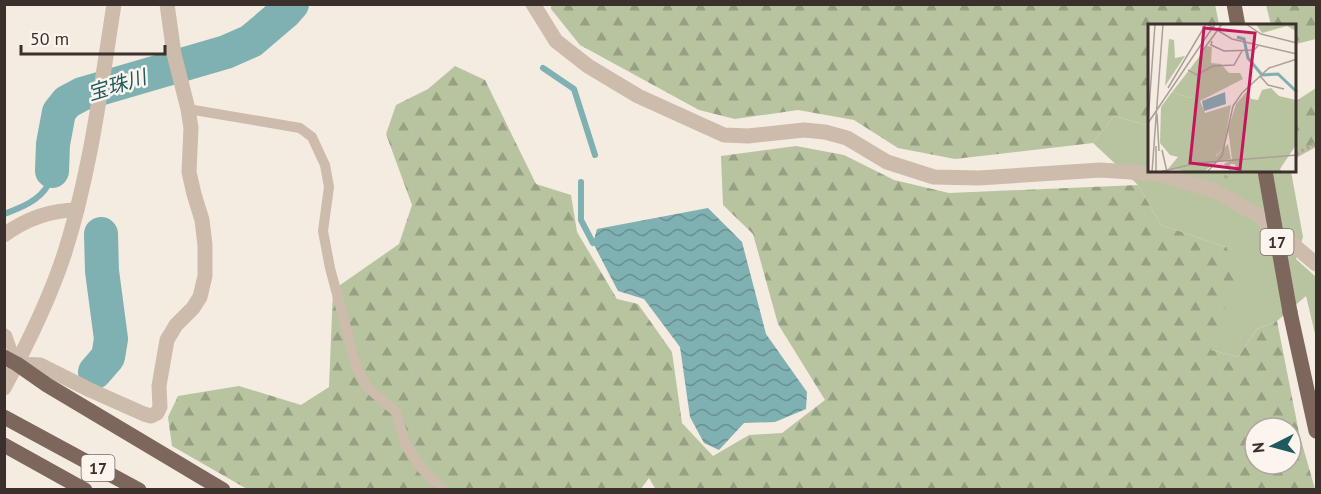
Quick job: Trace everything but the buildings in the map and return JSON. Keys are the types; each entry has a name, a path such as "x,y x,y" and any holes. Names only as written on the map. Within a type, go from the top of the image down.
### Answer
{"main road":[{"path":"1234,4 1238,24"},
{"name":"17","path":"1265,172 1290,312 1317,432"},
{"path":"11,360 47,385 223,489"},
{"name":"17","path":"4,417 139,489"},
{"name":"17","path":"4,445 85,489"}],"street":[{"path":"4,388 11,360 46,304 64,256 77,210 99,105 114,4"},
{"path":"11,360 40,365 144,414 151,416 157,413 160,406 159,386 167,340 176,325 193,308 200,297 206,276 202,220 189,172 188,109 174,54 167,4"},
{"path":"533,4 556,41 588,66 638,96 724,135 748,136 804,130 825,132 847,138 887,162 934,177 979,178 1101,170 1160,174 1215,191 1259,216 1317,264"},
{"path":"4,235 28,220 61,210 77,210"}],"lane":[{"path":"188,109 300,128 312,137 325,165 329,188 323,231 330,268 357,369 367,387 396,412 406,445 422,470 443,489"},
{"path":"4,333 7,335 11,360"}],"path":[{"path":"1297,153 1317,143"}],"green space":[{"path":"1215,4 1219,24 1148,24 1148,125 1114,116 1093,143 955,159 898,148 854,120 798,110 735,119 699,110 580,45 551,9 551,5"},
{"path":"1266,5 1316,5 1316,39 1297,44 1297,24 1271,24"},
{"path":"455,66 485,80 536,184 571,195 577,232 617,299 638,304 672,352 682,423 713,456 749,435 782,433 825,400 778,324 753,234 723,205 721,156 796,146 844,155 894,180 949,193 1138,185 1161,225 1226,247 1238,268 1211,350 1238,357 1257,329 1277,321 1296,416 1243,416 1243,476 1303,476 1303,447 1315,489 656,490 649,478 640,490 247,489 172,446 168,417 178,396 239,386 301,405 329,387 333,290 399,244 412,205 386,134 396,105 428,89"},
{"path":"1316,88 1316,147 1297,157 1297,100"},
{"path":"1114,116 1148,125 1148,172 1291,172 1303,237 1296,259 1316,277 1316,338 1306,296 1277,321 1257,329 1238,357 1211,350 1226,247 1161,225 1138,185 1093,143"}],"water":[{"path":"708,208 742,242 766,334 807,392 806,409 775,422 744,423 719,450 704,443 690,417 680,347 644,299 618,291 593,243 597,229"}],"waterway":[{"name":"宝珠川","path":"52,171 53,144 59,112 67,102 82,94 226,52 251,41 292,4"},
{"path":"543,68 574,89 595,155"},
{"path":"4,214 40,195 48,185 52,171"},
{"path":"581,182 581,220 593,243"},
{"name":"宝珠川","path":"95,372 108,357 111,339 102,271 101,234"}]}
